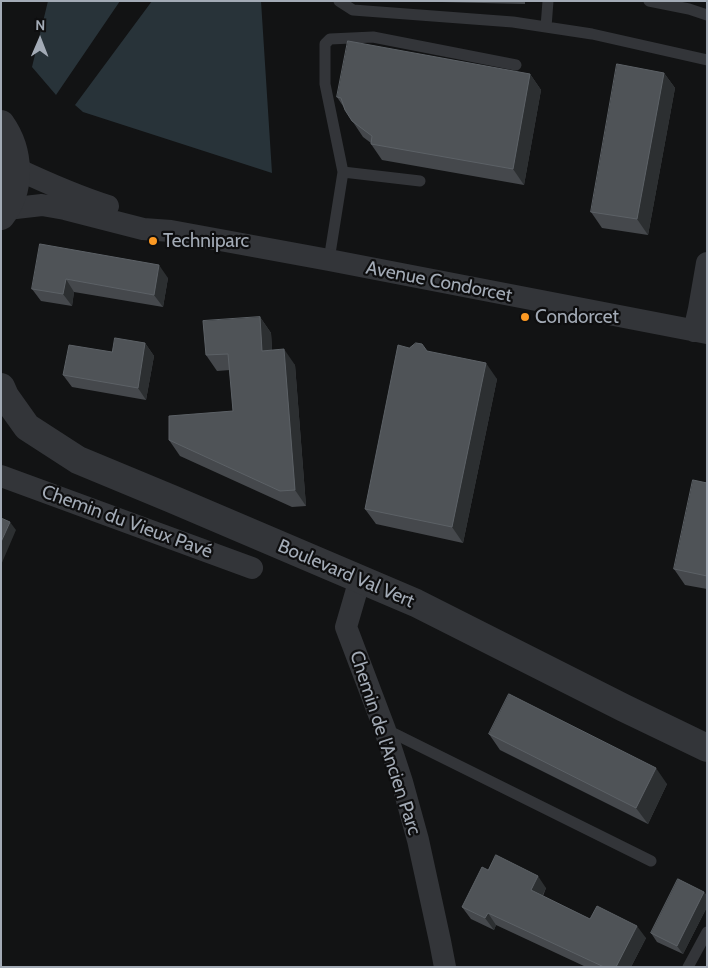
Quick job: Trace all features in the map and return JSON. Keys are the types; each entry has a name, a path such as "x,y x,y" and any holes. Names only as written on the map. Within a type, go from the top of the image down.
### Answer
{"street":[{"path":"1,124 13,146 17,169 15,189 4,212"},
{"name":"Avenue Condorcet","path":"17,169 81,197 146,218 171,231"},
{"name":"Avenue Condorcet","path":"4,212 42,206 65,209 142,229 171,231 329,260 700,332"},
{"path":"700,332 699,309 707,264"},
{"name":"Boulevard Val Vert","path":"1,387 5,396 27,427 78,460 416,603 707,748"},
{"name":"Chemin du Vieux Pavé","path":"1,476 252,568"},
{"name":"Chemin de l'Ancien Parc","path":"360,579 346,627 385,730 402,782 418,840 445,967"}],"lane":[{"path":"339,1 353,10 513,22 592,34 707,60"},
{"path":"546,27 548,1"},
{"path":"649,1 690,5 707,15"},
{"path":"329,260 343,172 325,84 326,44 330,39 373,37 516,64"},
{"path":"343,172 420,181"},
{"path":"385,730 651,861"},
{"path":"688,967 707,932"}],"shaded area":[{"path":"48,1 120,1 56,95 32,67"},
{"path":"152,1 261,1 272,173 83,112 75,105"}],"building":[{"path":"348,41 530,74 513,169 371,144 372,136 352,121 345,110 341,98 337,97"},
{"path":"617,64 664,73 637,219 591,212"},
{"path":"40,244 159,265 154,295 66,279 63,294 32,289"},
{"path":"260,317 262,351 284,349 295,490 280,491 169,440 169,416 233,411 228,354 206,355 203,321"},
{"path":"115,338 145,343 138,388 63,375 69,345 112,352"},
{"path":"416,343 422,344 427,351 486,363 452,527 365,509 398,345 409,348"},
{"path":"693,480 707,483 707,576 674,569"},
{"path":"1,518 10,522 1,542"},
{"path":"509,694 656,768 636,808 489,734"},
{"path":"496,855 538,876 531,890 590,919 597,906 637,926 616,967 604,967 488,913 485,918 462,907 482,867 488,870"},
{"path":"678,879 704,892 677,946 651,933"}],"place":[{"name":"Techniparc","path":"153,241"},
{"name":"Condorcet","path":"525,317"}]}
